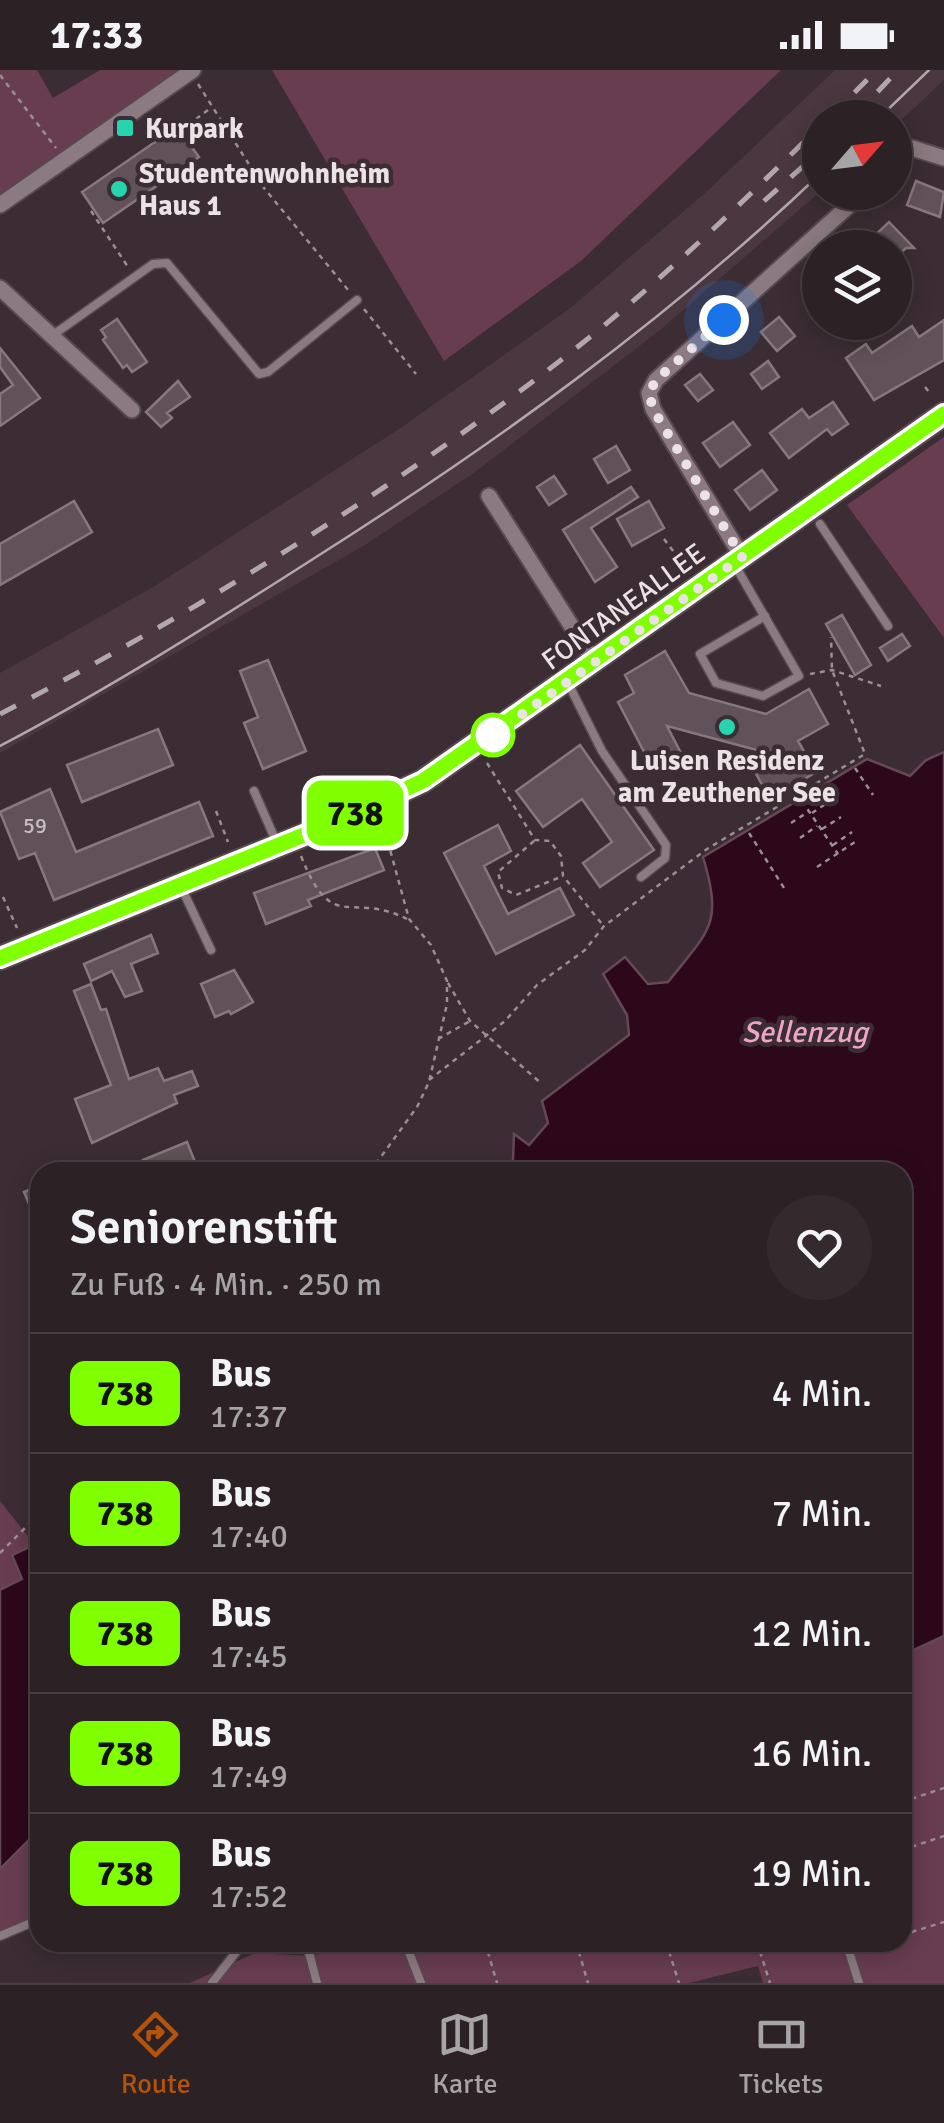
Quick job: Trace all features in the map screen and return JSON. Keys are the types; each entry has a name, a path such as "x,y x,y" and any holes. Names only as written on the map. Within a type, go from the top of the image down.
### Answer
{"main road":[{"name":"FONTANEALLEE","path":"0,958 286,842 380,810 568,683 944,414"}],"street":[{"path":"0,204 191,70"},
{"path":"912,148 944,158"},
{"path":"737,560 653,409 649,393 656,380 844,210"},
{"path":"0,288 132,410"},
{"path":"489,496 595,663"}],"lane":[{"path":"51,337 134,276 153,264 166,262 259,374 268,372 357,300"},
{"path":"820,524 888,626"},
{"path":"737,560 798,676 763,696 716,683 700,654 765,616"},
{"path":"568,683 602,751 666,844 665,858 641,877"},
{"path":"254,791 286,842"},
{"path":"180,885 212,950"},
{"path":"0,1936 30,1923"},
{"path":"212,1983 236,1952"},
{"path":"309,1952 318,1983"},
{"path":"408,1952 421,1983"},
{"path":"849,1952 859,1983"}],"path":[{"path":"191,70 264,188 416,374"},
{"path":"0,74 54,146"},
{"path":"188,124 213,106"},
{"path":"91,211 134,276"},
{"path":"925,387 930,393"},
{"path":"664,538 698,571"},
{"path":"429,1080 506,1021 537,985 585,950 604,926 707,849 865,754 832,670 831,637"},
{"path":"798,676 832,670 880,686"},
{"path":"483,758 535,840"},
{"path":"855,768 873,795"},
{"path":"802,800 838,854"},
{"path":"791,823 830,800"},
{"path":"380,810 409,919 431,945 470,1022 542,1084"},
{"path":"216,811 230,849"},
{"path":"800,838 841,816"},
{"path":"832,846 852,832"},
{"path":"749,834 786,892"},
{"path":"563,876 516,895 502,888 498,872 535,840 550,841 561,856 563,876 604,926"},
{"path":"817,866 858,840"},
{"path":"286,842 316,893 327,903 386,911 409,919"},
{"path":"4,896 19,934"},
{"path":"377,1162 417,1107 429,1080 447,1004 447,982"},
{"path":"437,1040 470,1022"},
{"path":"0,1553 30,1524"},
{"path":"912,1799 944,1788"},
{"path":"912,1847 944,1836"},
{"path":"912,1932 944,1922"},
{"path":"488,1952 497,1983"},
{"path":"579,1952 588,1983"},
{"path":"669,1952 679,1983"},
{"path":"760,1952 770,1983"}],"shaded area":[{"path":"0,70 37,70 53,98 100,70 180,70 0,199"},
{"path":"272,70 781,70 581,261 444,361"},
{"path":"835,70 944,70 944,80 912,110 912,100 803,100"},
{"path":"802,101 802,208 659,331 475,472 365,545 0,753 0,673 153,587 399,429 569,309 704,194"},
{"path":"944,437 944,638 847,505"},
{"path":"0,1501 30,1539 30,1547 13,1555 22,1579 0,1590"},
{"path":"944,1636 944,1983 763,1983 758,1966 689,1983 190,1983 255,1953 310,1956 328,1952 912,1952 912,1651"},
{"path":"30,1839 30,1920 0,1933 0,1869"}],"water":[{"name":"Sellenzug","path":"944,752 944,1636 912,1651 912,1162 512,1162 514,1134 529,1145 548,1123 542,1101 629,1035 627,1015 603,974 625,957 648,984 668,982 703,937 712,912 712,898 703,857 867,759 910,776 926,760"},
{"path":"30,1547 30,1839 0,1869 0,1590 22,1579 12,1555"}],"building":[{"path":"177,127 199,157 103,223 82,192"},
{"path":"916,181 944,192 940,217 912,207"},
{"path":"889,222 897,230 881,230"},
{"path":"779,317 795,336 777,351 761,332"},
{"path":"117,319 147,362 132,372 127,365 123,368 103,340 106,337 101,330"},
{"path":"944,320 944,360 874,400 846,358 866,344 872,353 891,340 912,340 912,326 919,337"},
{"path":"0,348 40,398 0,426 0,394 13,385 0,367"},
{"path":"768,361 779,377 762,389 751,374"},
{"path":"700,374 713,390 698,401 685,385"},
{"path":"178,381 190,397 167,413 172,418 161,427 146,412"},
{"path":"833,402 848,424 832,435 827,429 789,458 770,433 802,409 809,418"},
{"path":"733,422 750,445 720,467 703,443"},
{"path":"616,446 630,470 608,483 594,459"},
{"path":"762,470 777,490 750,510 735,490"},
{"path":"554,476 566,494 549,505 537,487"},
{"path":"631,487 638,497 591,528 617,567 595,582 563,530"},
{"path":"74,501 92,532 0,585 0,544"},
{"path":"649,501 664,528 632,546 617,519"},
{"path":"842,615 871,665 855,675 826,624"},
{"path":"902,634 910,646 888,661 880,648"},
{"name":"Luisen Residenz am Zeuthener See","path":"665,651 689,693 766,714 809,689 828,724 798,741 816,772 770,800 753,768 775,755 667,726 681,753 653,769 618,702 634,693 625,675"},
{"path":"268,660 306,751 263,769 244,723 258,717 240,671"},
{"path":"158,729 173,765 82,802 67,765"},
{"path":"580,745 654,850 600,887 583,863 612,842 582,799 543,827 516,791"},
{"path":"50,789 76,852 199,802 213,836 54,900 35,853 19,859 0,812"},
{"path":"498,825 511,851 484,866 508,914 560,888 574,915 496,954 444,853"},
{"path":"375,848 384,870 308,900 311,906 266,924 254,893"},
{"path":"151,935 158,953 131,964 142,991 125,997 112,971 91,981 84,964"},
{"path":"234,970 253,1002 231,1014 229,1011 215,1017 201,984"},
{"path":"91,984 101,1010 106,1009 129,1079 158,1068 164,1081 192,1071 198,1086 174,1095 177,1103 92,1143 75,1099 111,1085 74,991"},
{"path":"187,1142 195,1162 144,1162"}],"tram line":[{"path":"898,100 929,70"},
{"path":"0,746 236,608 512,426 701,280 802,190"}],"railway":[{"path":"847,100 877,70"},
{"path":"870,100 898,70"},
{"path":"0,714 141,638 279,555 480,421 651,285 802,143"},
{"path":"764,201 802,167"}],"bus line":[{"name":"738","path":"0,958 331,824 423,781 568,683 944,414"}],"place":[{"name":"Kurpark","path":"125,128"},
{"name":"Studentenwohnheim Haus 1","path":"119,189"},
{"name":"Luisen Residenz am Zeuthener See","path":"727,727"}],"route":[{"path":"493,735 742,557 653,409 649,393 656,380 724,320"}]}
